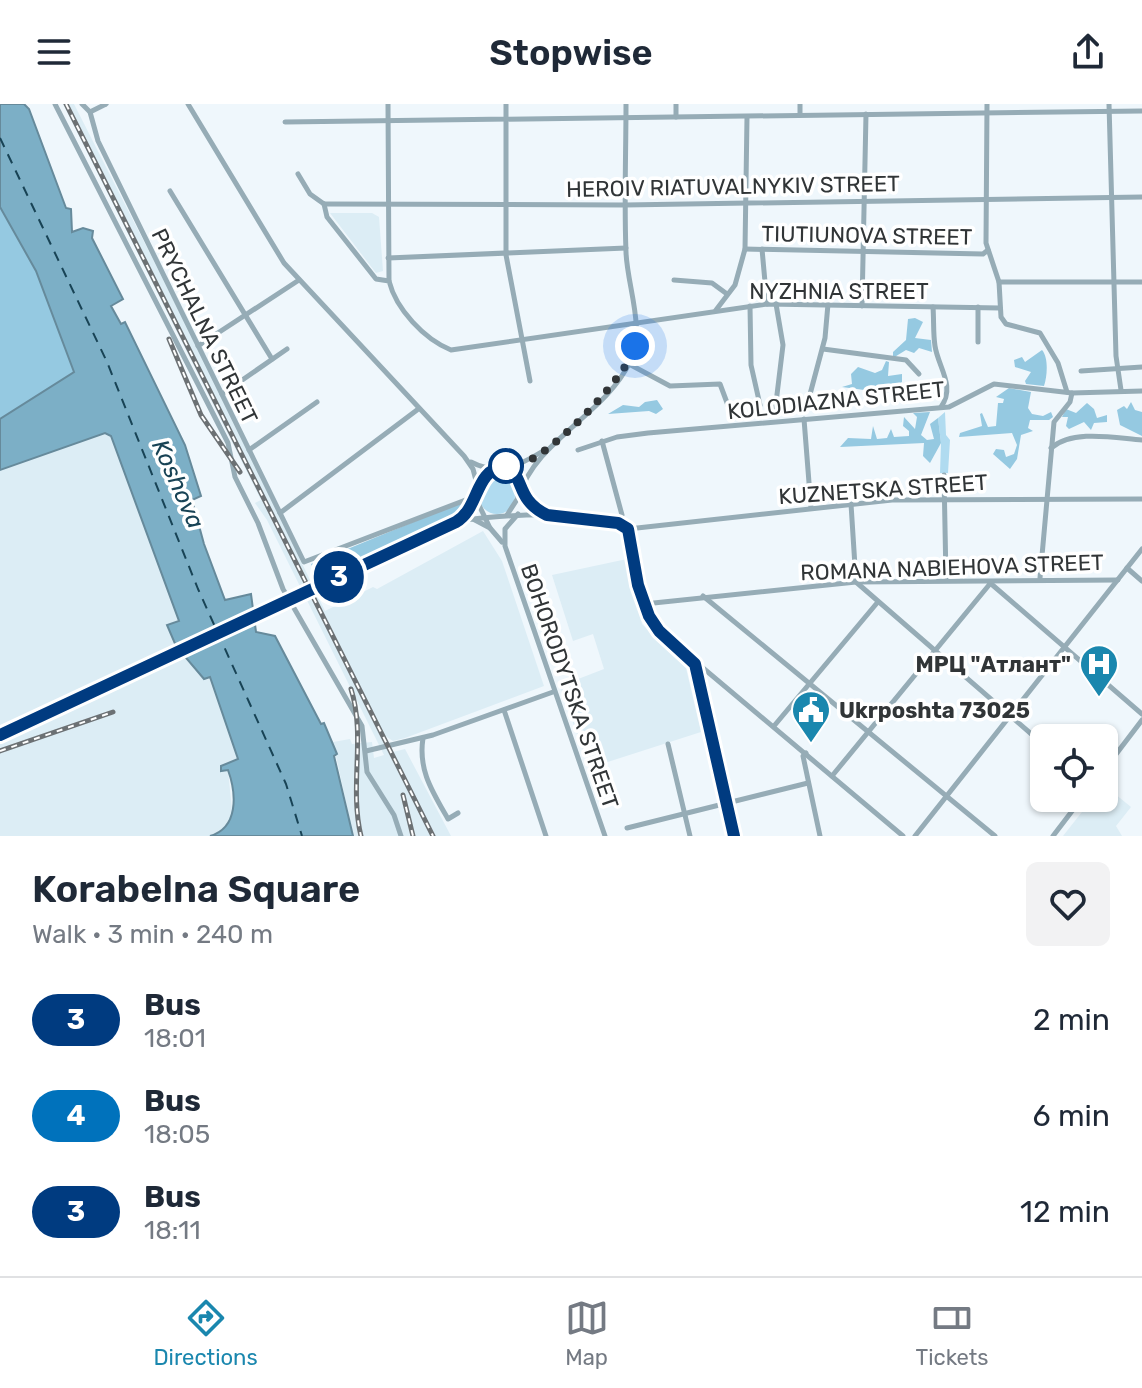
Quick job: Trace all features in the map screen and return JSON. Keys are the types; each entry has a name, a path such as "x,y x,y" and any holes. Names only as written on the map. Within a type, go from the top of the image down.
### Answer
{"street":[{"path":"55,104 228,443 235,477 258,523 283,589 362,726 367,772 394,815 401,836"},
{"name":"PRYCHALNA STREET","path":"82,104 90,112 98,141 304,562 476,496"},
{"path":"90,112 106,104"},
{"path":"188,104 284,263 417,410 464,456 473,469 478,488"},
{"path":"388,104 386,205 389,281"},
{"path":"506,104 506,255 530,381"},
{"path":"507,515 530,469 616,382 629,364 635,346 626,248 626,104"},
{"path":"676,104 676,117"},
{"path":"800,104 800,115"},
{"path":"860,104 866,201 862,306"},
{"path":"987,104 988,250 999,282 1004,322 1040,333 1058,363 1072,400 1054,422 1040,578"},
{"path":"1109,104 1113,282 1121,390"},
{"path":"285,122 1142,111"},
{"path":"716,310 737,281 745,249 747,117"},
{"name":"NYZHNIA STREET","path":"298,174 310,194 324,204 327,217 376,279 389,281 402,309 446,348 462,350 522,342 767,304 1000,308"},
{"path":"170,191 272,359"},
{"name":"HEROIV RIATUVALNYKIV STREET","path":"324,204 506,202 625,205 1142,197"},
{"path":"388,258 626,248"},
{"name":"TIUTIUNOVA STREET","path":"745,249 983,254 988,250"},
{"path":"762,249 767,304"},
{"path":"198,346 299,280"},
{"name":"NYZHNIA STREET","path":"674,280 712,283 727,294"},
{"path":"999,282 1142,282"},
{"path":"775,411 783,345 776,304"},
{"path":"809,398 823,349 828,304"},
{"path":"750,306 751,365 760,405"},
{"path":"933,307 935,346 947,384 946,399 941,408"},
{"path":"978,307 978,342"},
{"path":"222,394 287,349"},
{"path":"823,349 906,360 919,374"},
{"path":"629,364 670,386 720,384 732,416"},
{"path":"1081,371 1142,367"},
{"name":"KOLODIAZNA STREET","path":"578,450 602,441 648,433 955,406 990,385 1070,392 1142,391"},
{"path":"249,450 317,402"},
{"path":"280,513 417,410"},
{"path":"804,419 811,508"},
{"path":"1050,449 1059,442 1078,438 1142,440"},
{"path":"602,441 622,515"},
{"path":"0,735 456,522 469,513 485,478 555,443"},
{"path":"464,456 498,472 516,485 519,495"},
{"path":"510,468 519,495 547,515"},
{"path":"944,475 946,579"},
{"path":"523,483 526,500"},
{"name":"BOHORODYTSKA STREET","path":"476,496 490,528 505,546"},
{"name":"KUZNETSKA STREET","path":"628,529 851,504 944,498 1047,496 1142,499"},
{"path":"851,504 856,582 1030,733"},
{"path":"481,509 493,516"},
{"path":"456,522 518,514 547,515 609,521 628,529 644,604 659,631 903,836"},
{"path":"504,534 508,523 518,514"},
{"name":"BOHORODYTSKA STREET","path":"507,515 505,546 605,836"},
{"name":"BOHORODYTSKA STREET","path":"473,519 490,528"},
{"path":"915,836 1142,549"},
{"path":"1127,568 1142,581"},
{"name":"ROMANA NABIEHOVA STREET","path":"644,604 856,582 946,579 989,582 1040,578 1118,580"},
{"path":"832,776 989,582 1142,717 1118,750"},
{"path":"703,596 995,836"},
{"path":"774,726 877,603"},
{"path":"695,664 734,836"},
{"path":"366,751 423,738 553,692"},
{"path":"504,710 546,836"},
{"path":"423,738 419,760 429,785 448,819 458,813"},
{"path":"668,744 690,836"},
{"path":"806,753 803,756 820,836"},
{"path":"627,828 808,783"},
{"path":"1053,836 1071,812"}],"shaded area":[{"path":"63,104 74,104 197,346 325,611 373,587 377,589 483,531 502,561 544,686 405,738 393,741 384,735 393,752 405,749 451,836 353,836 333,742 350,739 352,744 372,742 374,758 384,755 267,520 255,503 261,500"},
{"path":"0,207 36,271 74,373 0,419"},
{"path":"330,213 372,213 379,217 383,271 376,273"},
{"path":"908,319 923,322 915,338 931,340 932,352 919,348 914,353 906,350 893,358 893,352 906,340"},
{"path":"1042,350 1047,373 1044,386 1026,384 1031,372 1015,367 1014,360 1022,357 1025,362"},
{"path":"886,361 889,362 888,376 902,374 902,382 888,393 886,401 883,402 885,388 881,385 872,391 842,387 852,384 851,374 858,367 875,373 882,370"},
{"path":"1009,388 1031,392 1028,408 1032,414 1043,416 1051,412 1053,417 1049,420 1030,420 1028,428 1033,431 1021,435 1017,459 1010,469 993,454 996,449 1004,450 1006,457 1014,454 1017,445 1012,433 959,437 960,433 982,426 982,413 988,427 996,426 998,403 1003,403 1004,399 996,397"},
{"path":"657,400 663,409 656,414 649,411 608,414 623,405 639,407 645,402"},
{"path":"1131,402 1135,410 1142,412 1142,436 1120,425 1117,410 1124,406 1127,409"},
{"path":"1087,403 1094,409 1097,418 1107,415 1107,422 1094,423 1091,430 1084,422 1069,429 1066,426 1068,417 1062,417 1066,409 1076,413"},
{"path":"930,412 921,435 927,440 934,439 930,424 938,418 941,443 930,463 923,456 924,443 840,447 848,438 871,439 873,426 877,439 887,438 891,429 894,437 909,436 909,431 903,426 904,417 915,429 917,417 913,413"},
{"path":"945,412 946,435 950,440 948,473 940,473 938,418"},
{"path":"105,433 111,436 179,621 168,625 176,646 203,678 210,677 238,760 228,770 233,820 224,832 210,836 0,836 0,470"},
{"path":"497,478 510,483 515,496 510,509 497,514 484,509 479,496 484,483"},
{"path":"462,502 463,511 318,578 311,564"},
{"path":"627,559 642,624 686,668 701,732 589,768 560,686 604,669 593,634 573,641 552,575"},
{"path":"1118,796 1131,807 1116,826 1122,836 1063,836 1082,812 1118,812"}],"water":[{"name":"Koshova","path":"0,104 24,104 29,109 66,208 71,209 72,232 83,228 93,231 92,238 123,299 111,306 121,324 125,322 185,445 201,496 192,500 225,600 251,594 256,632 275,636 321,724 324,723 337,754 334,756 353,836 210,836 226,826 233,809 231,780 228,770 221,771 221,766 238,759 210,677 204,679 176,646 167,625 179,621 111,436 105,433 0,470 0,419 74,372 36,271 0,207"}],"pier":[{"path":"257,609 258,620 179,657 172,648"}],"ferry route":[{"path":"0,138 107,362 198,589 286,784 302,836"}],"railway":[{"path":"66,104 433,836"},
{"path":"169,339 201,415 240,472"},
{"path":"351,689 357,725 356,799 361,836"},
{"path":"0,751 113,712"},
{"path":"403,795 413,836"}],"bus line":[{"name":"3","path":"0,735 464,518 473,508 480,483 493,469 505,466 515,474 520,492 529,503 547,515 609,521 628,529 638,585 649,616 659,631 695,664 734,836"}],"place":[{"name":"МРЦ \"Атлант\"","path":"1099,698"},
{"name":"Ukrposhta 73025","path":"811,744"}],"route":[{"path":"506,466 517,466 555,443 616,382 629,364 635,346"}]}
